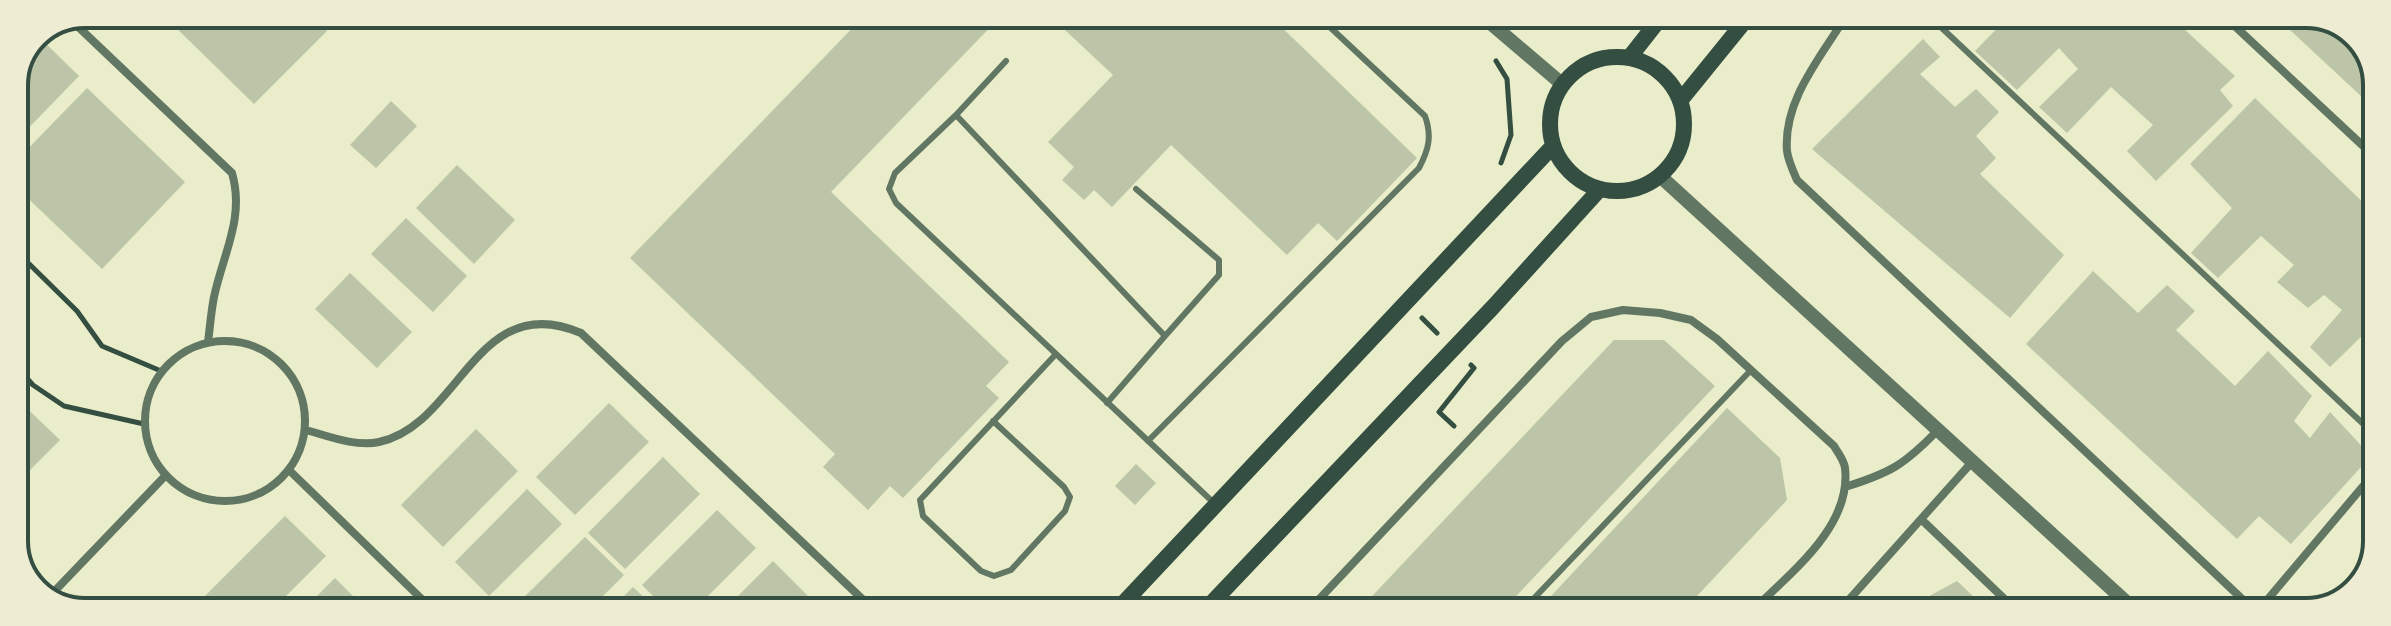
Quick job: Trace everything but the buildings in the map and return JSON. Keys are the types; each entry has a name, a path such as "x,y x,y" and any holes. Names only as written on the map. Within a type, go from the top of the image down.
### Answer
{"main road":[{"path":"1629,58 1653,28"},
{"path":"1680,101 1739,28"},
{"path":"1610,57 1629,58 1661,72 1680,101 1685,121 1683,142 1674,161 1647,185 1632,190 1616,192 1600,189 1571,174 1560,161 1549,130 1554,98 1562,84 1575,70 1592,61 1610,57"},
{"path":"1128,598 1553,146"},
{"path":"1216,598 1493,307 1600,189"}],"street":[{"path":"80,28 232,173 237,191 237,218 214,296 208,342"},
{"path":"1496,28 1562,84"},
{"path":"1839,28 1800,90 1788,119 1787,153 1797,180 2241,598"},
{"path":"2237,28 2363,146"},
{"path":"1660,176 2122,598"},
{"path":"1320,598 1562,341 1591,317 1623,310 1660,313 1691,320 1717,339 1834,446 1845,465 1845,487 1837,514 1821,541 1765,598"},
{"path":"306,430 351,441 377,443 402,434 426,414 503,333 520,326 564,326 581,333 861,598"},
{"path":"239,341 267,352 290,372 303,400 306,430 300,452 289,470 267,490 242,499 214,501 188,492 166,475 150,452 144,424 148,396 161,371 182,352 208,342 239,341"},
{"path":"1845,487 1883,475 1913,456 1937,431"},
{"path":"1851,598 1972,462"},
{"path":"289,470 421,598"},
{"path":"56,590 166,475"},
{"path":"2268,598 2363,486"},
{"path":"1922,520 2003,598"}],"lane":[{"path":"1148,441 1419,168 1427,153 1431,133 1425,116 1331,28"},
{"path":"1942,28 2363,424"},
{"path":"1006,61 956,115 895,173 889,189 896,203 1216,505"},
{"path":"956,115 1165,336"},
{"path":"1107,403 1219,275 1219,260 1136,189"},
{"path":"993,421 1064,487 1070,497 1065,511 1011,570 994,576 981,571 923,516 920,500 993,421 1056,354"},
{"path":"1534,598 1751,370"}],"path":[{"path":"1500,32 1488,49 1507,79 1511,135 1501,166"},
{"path":"28,263 77,311 102,346 161,371"},
{"path":"1420,316 1442,337"},
{"path":"1439,412 1474,368 1463,357"},
{"path":"28,379 64,406 144,424"}]}
